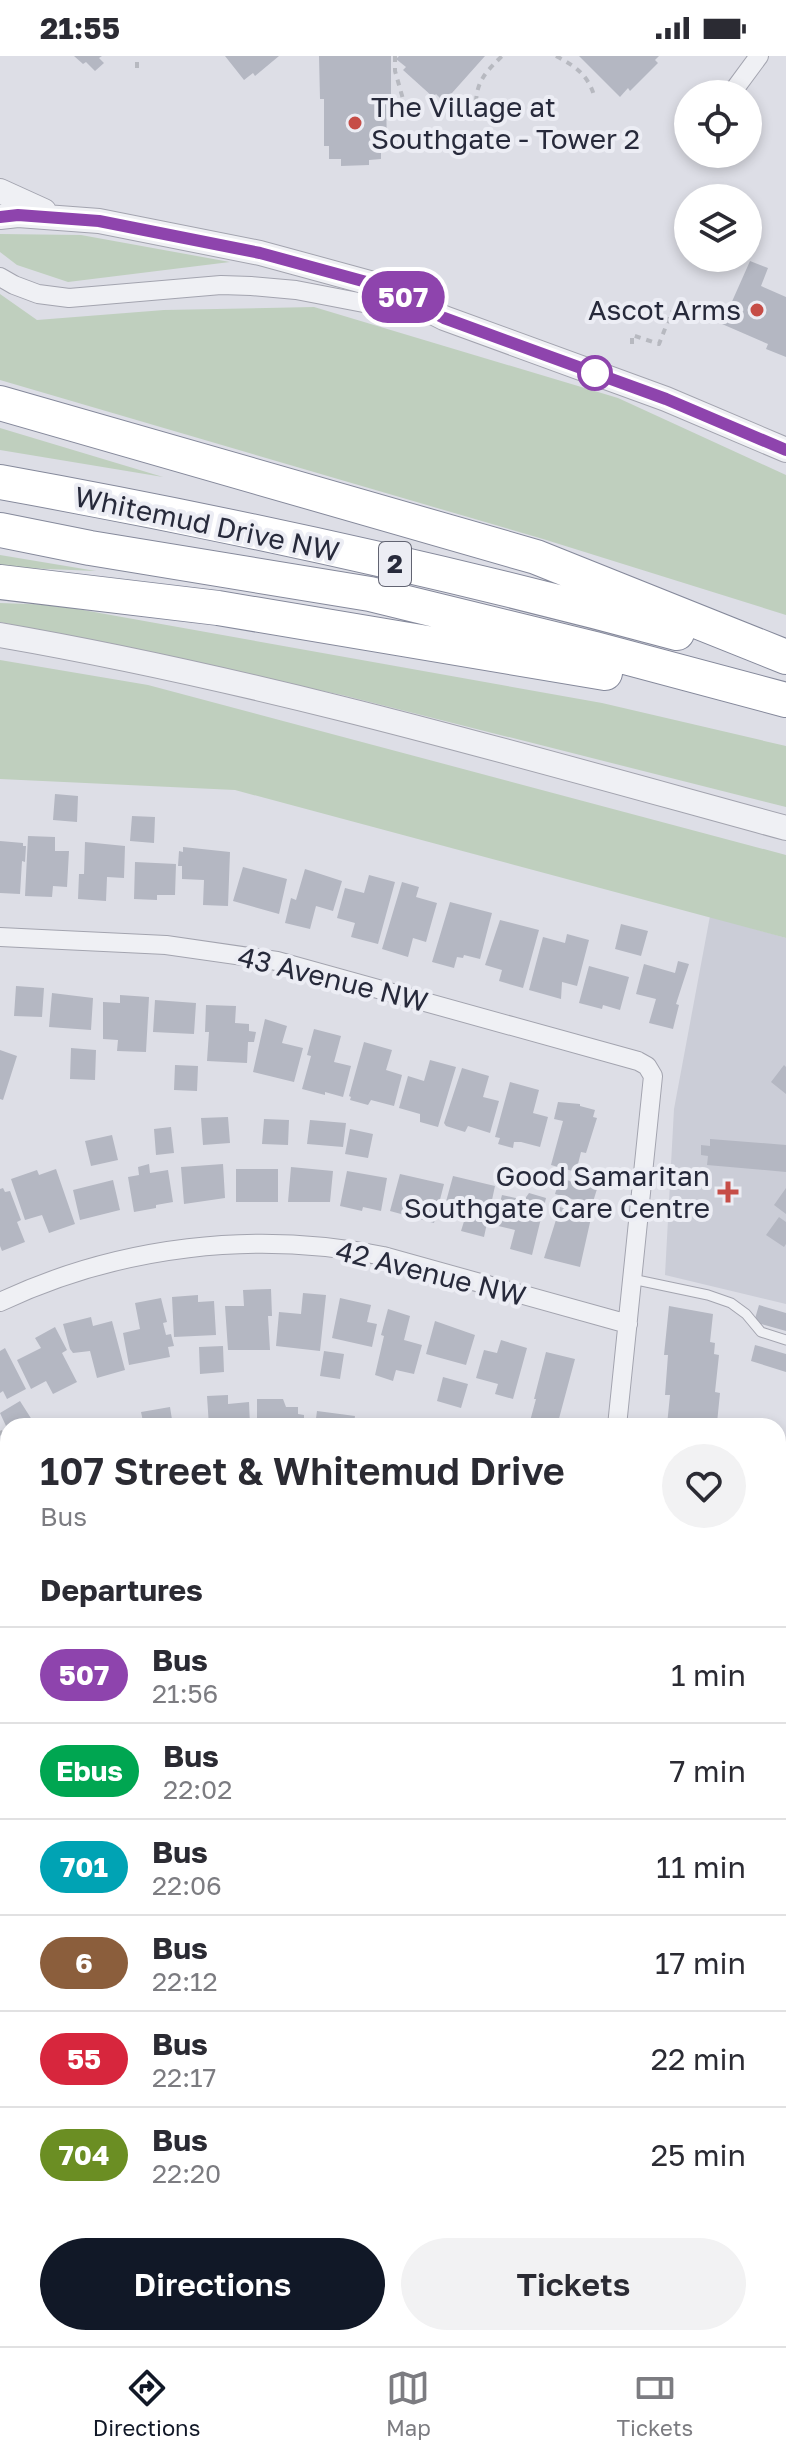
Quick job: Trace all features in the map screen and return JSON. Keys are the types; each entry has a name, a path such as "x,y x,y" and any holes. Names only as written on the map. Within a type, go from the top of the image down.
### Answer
{"highway":[{"path":"0,403 536,557 786,659"},
{"name":"Whitemud Drive NW","path":"0,482 116,503 380,561 786,659"},
{"name":"Whitemud Drive NW","path":"0,530 370,594 595,649 786,702"},
{"path":"0,582 218,608 786,702"}],"street":[{"path":"741,80 759,56"},
{"path":"0,191 57,218"},
{"path":"0,217 18,215 99,221 260,253 381,286 444,318 666,399 786,450"},
{"path":"0,277 38,294 69,298 221,285 251,286 296,290 444,318"},
{"path":"0,635 147,663 347,708 786,828"},
{"name":"43 Avenue NW","path":"0,937 180,946 277,961 638,1061 647,1066 653,1076 632,1279"},
{"name":"42 Avenue NW","path":"0,1302 43,1283 145,1254 197,1247 297,1244 383,1256 628,1324"},
{"path":"618,1418 632,1279"}],"lane":[{"path":"632,1279 731,1303 746,1314 761,1332 786,1340"}],"path":[{"path":"137,56 137,68"},
{"path":"395,56 395,71 407,113"},
{"path":"476,102 477,88 484,74 502,56"},
{"path":"556,56 578,68 594,95"},
{"path":"632,344 632,335 659,344 672,311"}],"shaded area":[{"name":"Good Samaritan Southgate Care Centre","path":"710,916 786,938 786,1304 665,1275 674,1109"}],"green space":[{"path":"0,234 81,235 230,262 68,282 17,265 0,252"},
{"path":"0,294 37,320 164,310 314,307 618,398 786,475 786,615 543,539 0,380"},
{"path":"0,428 163,477 0,450"},
{"path":"0,555 96,571 0,567"},
{"path":"0,603 55,605 602,703 786,746 786,807 342,695 0,622"},
{"path":"0,660 148,685 786,855 786,938 235,790 0,779"}],"building":[{"path":"74,56 102,56 99,58 104,63 95,71"},
{"path":"225,56 279,56 255,76 253,73 244,80"},
{"name":"The Village at Southgate - Tower 2","path":"319,56 391,56 391,99 386,100 387,146 381,146 381,159 369,160 369,165 341,166 341,159 329,159 329,146 324,146 324,99 320,99"},
{"path":"399,56 485,56 444,102 436,94 433,97 403,70 406,67 396,59"},
{"path":"579,56 659,56 655,60 658,63 620,97"},
{"name":"Ascot Arms","path":"762,266 768,268 761,286 786,297 786,357 766,349 768,344 722,324 745,272 762,272"},
{"path":"55,794 78,796 77,822 53,820"},
{"path":"132,816 155,817 154,843 130,841"},
{"path":"28,836 55,837 55,851 69,851 67,887 53,886 52,897 25,896"},
{"path":"0,841 26,846 20,894 0,893"},
{"path":"85,842 125,846 124,878 107,877 106,901 78,899 79,874 84,874"},
{"path":"183,847 230,852 228,906 203,905 204,880 182,879 182,866 178,866 179,851 183,852"},
{"path":"135,862 176,864 175,895 157,895 157,900 134,899"},
{"path":"243,867 287,879 279,914 233,901"},
{"path":"305,869 342,881 333,911 316,906 310,929 285,923 291,898 296,900"},
{"path":"369,875 395,882 378,944 351,937 355,923 337,918 345,888 364,893"},
{"path":"402,882 419,887 416,897 437,903 426,942 413,938 408,957 382,949"},
{"path":"450,902 492,913 480,959 464,955 463,958 457,957 454,968 432,962"},
{"path":"500,920 539,930 523,988 499,981 502,970 485,965"},
{"path":"621,924 648,931 641,956 615,949"},
{"path":"567,934 589,940 577,986 562,982 561,999 529,990 543,937 565,943"},
{"path":"678,961 689,964 676,1004 679,1005 673,1029 649,1023 656,999 636,994 644,964 675,973"},
{"path":"589,966 629,977 620,1010 579,1003"},
{"path":"16,986 44,988 42,1017 14,1016"},
{"path":"52,993 93,998 91,1030 49,1027"},
{"path":"120,995 149,997 146,1052 117,1051 118,1040 103,1039 103,1002 120,1003"},
{"path":"155,1000 196,1003 194,1034 153,1032"},
{"path":"206,1005 236,1006 235,1023 249,1024 249,1031 256,1032 254,1042 248,1042 247,1063 207,1061 209,1032 205,1032"},
{"path":"265,1019 287,1026 282,1043 303,1048 294,1082 253,1072"},
{"path":"314,1029 341,1036 334,1062 351,1066 343,1097 302,1089"},
{"path":"364,1042 392,1050 386,1070 402,1075 394,1106 371,1100 368,1105 350,1100"},
{"path":"71,1048 96,1050 95,1080 70,1079"},
{"path":"0,1050 17,1056 3,1100 0,1099"},
{"path":"430,1060 456,1067 438,1127 420,1122 420,1114 399,1108 408,1076 424,1081"},
{"path":"175,1065 198,1066 197,1091 174,1090"},
{"path":"784,1065 786,1067 786,1094 771,1082"},
{"path":"462,1068 489,1076 483,1097 499,1101 490,1133 468,1126 465,1132 444,1123"},
{"path":"510,1082 539,1090 533,1113 548,1117 540,1147 521,1142 514,1142 513,1148 498,1144 500,1138 495,1137"},
{"path":"558,1102 580,1104 595,1110 593,1117 597,1118 586,1153 581,1152 576,1172 551,1165 563,1121 554,1119"},
{"path":"228,1117 230,1143 203,1145 201,1118"},
{"path":"264,1119 289,1120 288,1145 262,1144"},
{"path":"310,1120 346,1123 343,1147 307,1144"},
{"path":"171,1127 174,1153 156,1155 154,1129"},
{"path":"350,1129 373,1134 368,1158 345,1154"},
{"path":"112,1135 118,1160 91,1166 85,1141"},
{"path":"710,1139 786,1145 786,1172 707,1165 708,1156 701,1155 701,1145 710,1146"},
{"path":"149,1164 150,1173 168,1170 173,1202 134,1212 128,1177 139,1175 138,1167"},
{"path":"223,1164 225,1198 184,1204 181,1167"},
{"path":"291,1167 333,1171 330,1202 288,1202"},
{"path":"56,1169 75,1224 49,1233 42,1215 25,1220 11,1179 37,1170 39,1175"},
{"path":"236,1169 278,1169 278,1202 236,1202"},
{"path":"347,1171 387,1178 381,1211 340,1206"},
{"path":"400,1174 444,1184 434,1223 390,1211"},
{"path":"453,1176 495,1186 484,1237 461,1231 466,1215 444,1209"},
{"path":"560,1178 597,1189 592,1205 555,1194"},
{"path":"113,1180 120,1210 80,1220 73,1190"},
{"path":"3,1188 5,1192 10,1191 25,1242 2,1251 0,1189"},
{"path":"786,1188 786,1214 774,1205"},
{"path":"529,1193 546,1198 532,1255 510,1249 515,1230 494,1225 502,1195 524,1200"},
{"path":"560,1207 588,1214 591,1218 580,1267 544,1258"},
{"path":"779,1217 786,1222 784,1247 766,1235"},
{"path":"271,1289 272,1316 268,1316 270,1350 228,1350 225,1306 244,1306 243,1290"},
{"path":"303,1293 326,1295 320,1351 276,1346 279,1312 301,1314"},
{"path":"198,1295 198,1302 214,1301 216,1335 174,1337 172,1297"},
{"path":"161,1298 167,1322 163,1323 166,1335 171,1334 174,1346 168,1347 170,1357 129,1365 123,1333 140,1329 135,1303"},
{"path":"340,1298 371,1305 367,1322 377,1324 372,1347 332,1338"},
{"path":"759,1305 786,1313 786,1331 754,1322"},
{"path":"669,1306 713,1314 710,1342 715,1343 714,1354 719,1355 715,1392 720,1393 718,1418 668,1418 670,1395 665,1395 668,1355 664,1355"},
{"path":"388,1309 410,1316 404,1340 422,1345 414,1374 396,1370 393,1381 375,1375"},
{"path":"91,1317 93,1326 112,1321 125,1370 97,1378 90,1351 73,1353 70,1349 63,1324"},
{"path":"435,1321 475,1335 466,1365 426,1354"},
{"path":"55,1327 67,1350 62,1353 77,1382 53,1394 46,1381 31,1389 17,1360 41,1348 35,1338"},
{"path":"501,1340 527,1348 513,1399 495,1394 498,1384 476,1378 484,1350 497,1353"},
{"path":"755,1345 786,1354 786,1372 751,1361"},
{"path":"223,1346 224,1372 200,1374 199,1347"},
{"path":"5,1348 26,1389 7,1399 3,1391 0,1393 0,1351"},
{"path":"324,1351 344,1354 340,1379 320,1376"},
{"path":"546,1352 575,1359 559,1418 531,1418"},
{"path":"443,1377 468,1384 461,1408 437,1401"},
{"path":"228,1395 228,1404 249,1402 250,1418 208,1418 207,1396"},
{"path":"257,1399 283,1399 286,1407 298,1407 298,1414 304,1415 304,1418 257,1418"},
{"path":"20,1401 31,1418 2,1418 0,1413"},
{"path":"170,1407 172,1418 142,1418 141,1412"},
{"path":"317,1411 355,1416 355,1418 316,1418"}],"bus line":[{"name":"507","path":"0,217 18,215 99,221 260,253 381,286 444,318 666,399 786,450"}],"place":[{"name":"The Village at Southgate - Tower 2","path":"355,123"},
{"name":"Ascot Arms","path":"757,310"},
{"name":"Good Samaritan Southgate Care Centre","path":"728,1192"}]}
